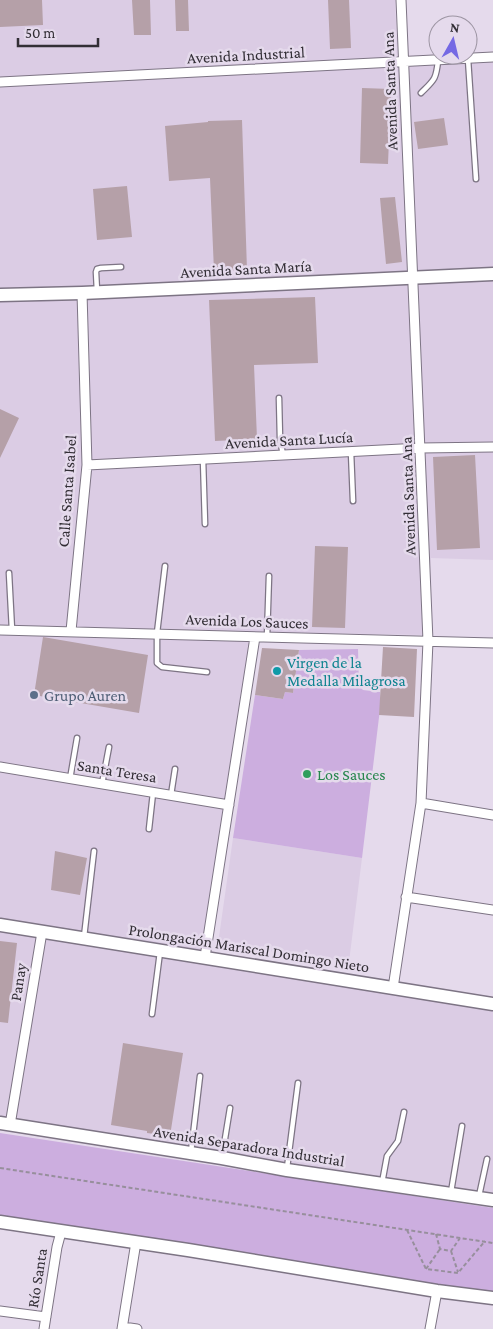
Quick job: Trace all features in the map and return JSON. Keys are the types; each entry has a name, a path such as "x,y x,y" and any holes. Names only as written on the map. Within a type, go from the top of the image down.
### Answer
{"street":[{"name":"Avenida Santa Ana","path":"393,988 420,803 428,641 401,0"},
{"name":"Avenida Industrial","path":"478,58 493,57"},
{"name":"Avenida Industrial","path":"0,82 428,61"},
{"name":"Avenida Santa María","path":"0,295 493,274"},
{"name":"Calle Santa Isabel","path":"71,631 87,465 82,293"},
{"name":"Avenida Santa Lucía","path":"87,465 493,446"},
{"name":"Avenida Los Sauces","path":"0,630 493,642"},
{"path":"205,957 255,637"},
{"name":"Santa Teresa","path":"0,767 229,805"},
{"path":"420,803 493,815"},
{"path":"406,897 493,910"},
{"name":"Prolongación Mariscal Domingo Nieto","path":"0,925 493,1004"},
{"name":"Panay","path":"5,1124 42,932"},
{"name":"Avenida Separadora Industrial","path":"5,1124 287,1170 493,1200"},
{"path":"0,1222 437,1291 493,1298"},
{"name":"Río Santa","path":"44,1329 61,1232"},
{"path":"136,1242 122,1328 136,1329"},
{"path":"430,1329 437,1291"},
{"path":"0,1311 46,1317"}],"lane":[{"path":"421,93 437,75 438,65"},
{"path":"468,65 476,179"},
{"path":"97,292 97,269 122,266"},
{"path":"279,398 280,439 283,455"},
{"path":"351,452 353,501"},
{"path":"203,459 205,524"},
{"path":"165,566 157,633 157,663 162,667 207,672"},
{"path":"8,573 12,630"},
{"path":"267,637 269,576"},
{"path":"70,779 77,738"},
{"path":"102,784 109,747"},
{"path":"171,796 175,769"},
{"path":"149,829 153,793"},
{"path":"84,939 94,851"},
{"path":"152,1014 160,950"},
{"path":"191,1153 200,1076"},
{"path":"287,1170 298,1083"},
{"path":"222,1158 230,1108"},
{"path":"382,1184 387,1156 398,1141 404,1112"},
{"path":"450,1193 462,1126"},
{"path":"478,1198 487,1159"}],"path":[{"path":"0,1168 493,1243"},
{"path":"407,1230 426,1269"},
{"path":"426,1269 440,1249 436,1234"},
{"path":"451,1251 460,1238"},
{"path":"458,1273 485,1242"},
{"path":"440,1249 451,1251"},
{"path":"451,1251 458,1273"},
{"path":"426,1269 458,1273"}],"shaded area":[{"path":"0,0 395,0 398,67 478,65 478,63 493,62 493,560 431,558 424,635 261,632 248,648 203,946 212,959 493,1005 493,1194 0,1118"},
{"name":"Los Sauces","path":"358,649 359,686 363,690 380,692 380,709 362,858 233,838 255,695 283,699 285,692 293,693 299,650"},
{"path":"233,838 362,858 349,962 218,944"},
{"path":"0,1133 493,1208 493,1293 0,1222"}],"building":[{"path":"0,0 42,0 43,25 0,27"},
{"path":"132,0 150,0 151,35 134,35"},
{"path":"175,0 188,0 189,31 176,31"},
{"path":"328,0 349,0 351,48 330,49"},
{"path":"362,88 391,89 388,164 360,163"},
{"path":"444,118 448,145 418,149 414,122"},
{"path":"242,120 247,270 214,271 210,178 169,181 165,126 208,121"},
{"path":"127,186 132,237 97,240 93,189"},
{"path":"395,197 402,262 386,264 380,198"},
{"path":"315,297 318,363 254,365 257,439 215,441 209,300"},
{"path":"0,409 19,418 0,458"},
{"path":"475,455 480,548 437,550 433,457"},
{"path":"315,546 348,547 345,628 312,627"},
{"path":"43,637 148,655 139,713 34,695"},
{"path":"383,647 417,649 414,717 379,715"},
{"name":"Virgen de la Medalla Milagrosa","path":"262,648 299,650 293,693 285,692 283,699 255,695"},
{"path":"55,851 87,858 80,895 51,890"},
{"path":"0,941 17,943 8,1023 0,1022"},
{"path":"123,1043 183,1053 170,1136 111,1125"}],"place":[{"name":"Virgen de la Medalla Milagrosa","path":"277,671"},
{"name":"Grupo Auren","path":"34,695"},
{"name":"Los Sauces","path":"307,774"}]}
